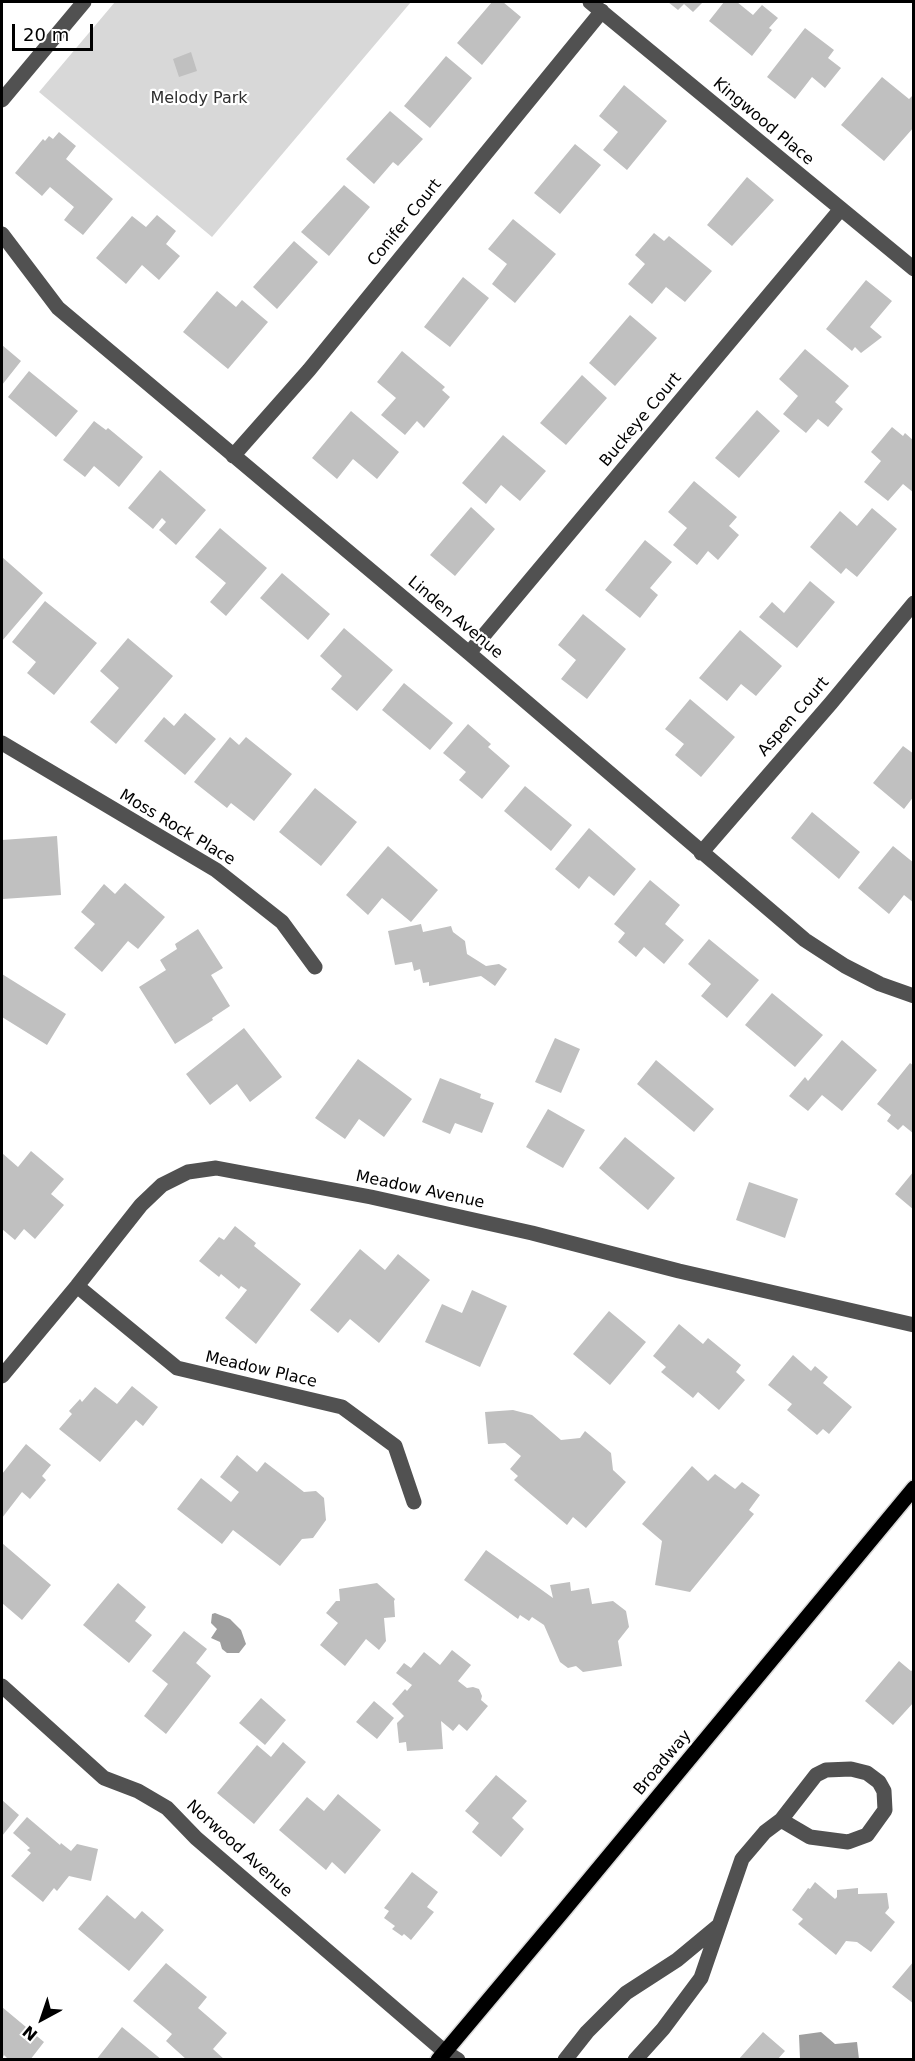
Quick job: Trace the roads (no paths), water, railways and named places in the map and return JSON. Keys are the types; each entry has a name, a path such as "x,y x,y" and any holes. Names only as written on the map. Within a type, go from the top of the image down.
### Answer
{"main road":[{"name":"Broadway","path":"447,2057 572,1901 914,1488"}],"street":[{"path":"2,100 84,2"},
{"name":"Kingwood Place","path":"596,6 914,269"},
{"name":"Conifer Court","path":"233,456 309,370 596,6"},
{"name":"Buckeye Court","path":"469,653 840,210"},
{"name":"Linden Avenue","path":"2,234 58,308 469,653 805,940 845,966 880,984 914,996"},
{"name":"Aspen Court","path":"701,853 914,603"},
{"name":"Moss Rock Place","path":"2,743 216,870 282,922 315,967"},
{"name":"Meadow Avenue","path":"2,1376 141,1205 162,1185 188,1172 216,1168 440,1212 679,1271 914,1325"},
{"name":"Meadow Place","path":"77,1286 177,1368 342,1407 395,1446 414,1502"},
{"name":"Norwood Avenue","path":"2,1686 104,1778 138,1791 167,1808 196,1838 447,2057"},
{"path":"635,2060 663,2029 701,1978 742,1859 765,1832 781,1820 816,1774 826,1770 851,1769 867,1773 879,1782 884,1791 885,1810 867,1835 848,1842 810,1837 781,1820"},
{"path":"565,2060 587,2032 626,1993 677,1960 718,1926"}],"park label":[{"name":"Melody Park","path":"199,99"}]}
